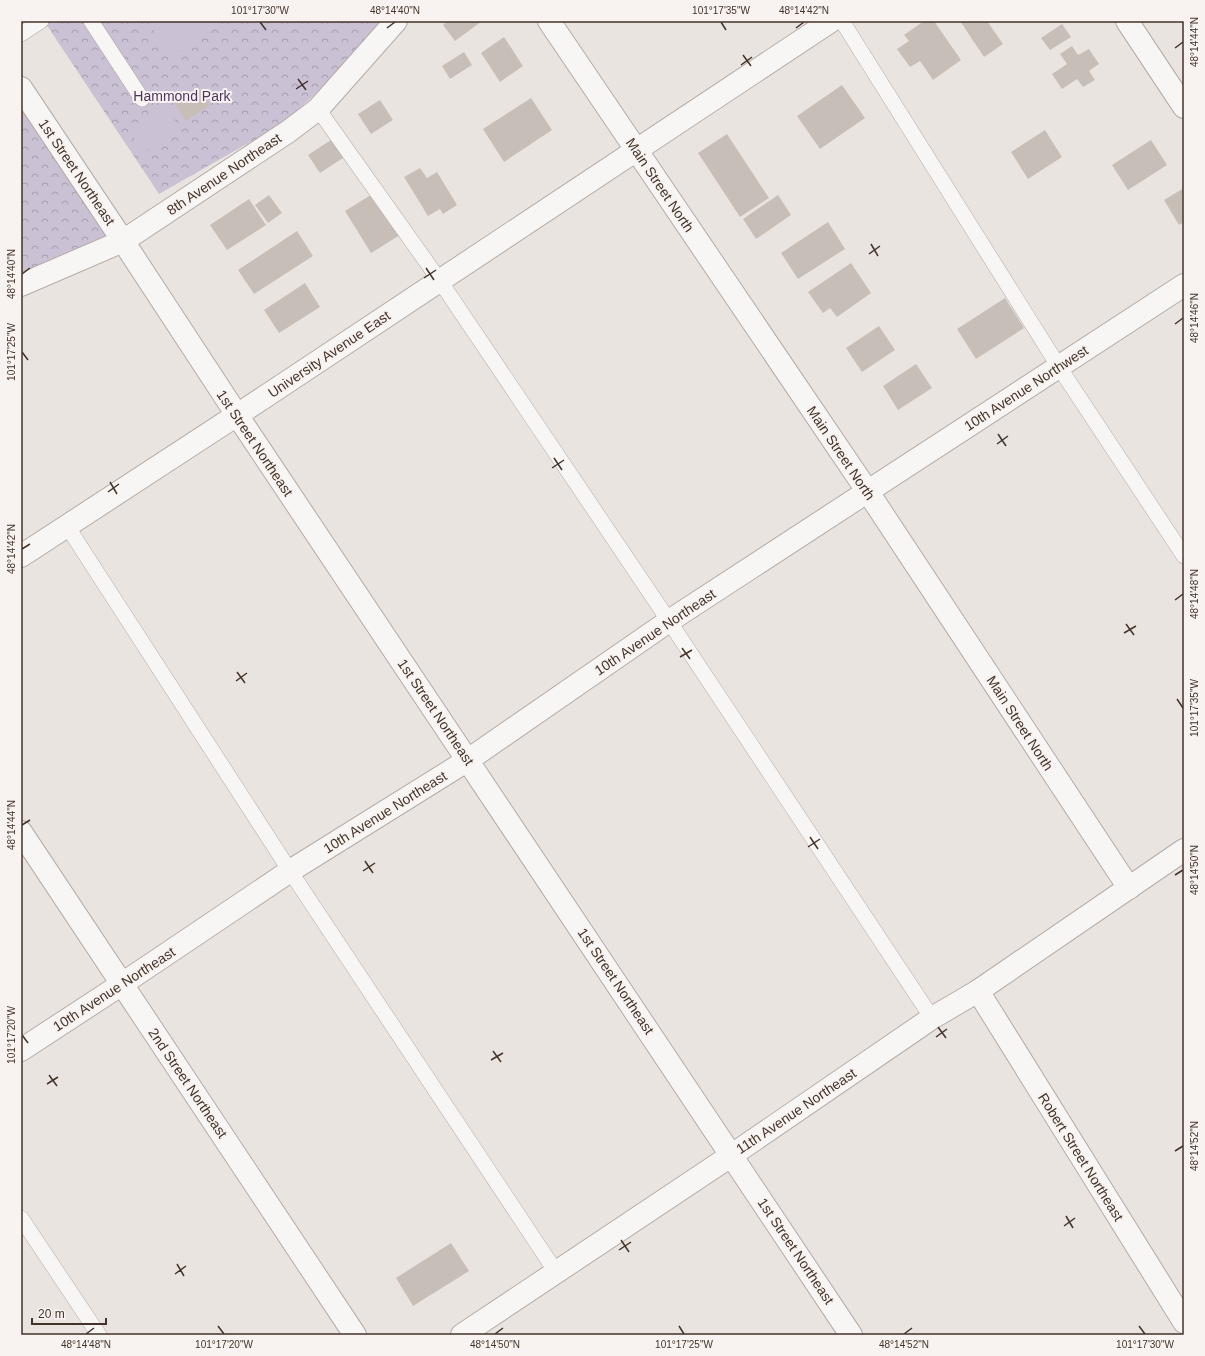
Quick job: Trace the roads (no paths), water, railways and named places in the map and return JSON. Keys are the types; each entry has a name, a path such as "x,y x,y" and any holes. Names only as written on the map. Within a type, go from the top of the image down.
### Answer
{"street":[{"name":"8th Avenue Northeast","path":"21,285 123,241 289,131 318,109 396,21"},
{"name":"Main Street North","path":"549,21 868,492 1129,888"},
{"name":"University Avenue East","path":"21,556 440,281 831,21"},
{"path":"1127,21 1184,107"},
{"name":"1st Street Northeast","path":"21,88 237,415 851,1335"},
{"name":"10th Avenue Northwest","path":"868,492 1184,285"},
{"name":"10th Avenue Northeast","path":"21,1050 290,871 468,760 669,621 868,492"},
{"name":"2nd Street Northeast","path":"21,832 355,1335"},
{"name":"11th Avenue Northeast","path":"462,1335 732,1155 932,1018 978,991 1184,850"},
{"name":"Robert Street Northeast","path":"978,991 1184,1322"}],"lane":[{"path":"21,34 41,21"},
{"path":"91,21 142,99"},
{"path":"842,21 1059,367 1184,556"},
{"path":"318,109 440,281 669,621 932,1018"},
{"path":"67,526 290,871 556,1272"},
{"path":"21,1218 99,1335"}],"park label":[{"name":"Hammond Park","path":"182,96"}]}
